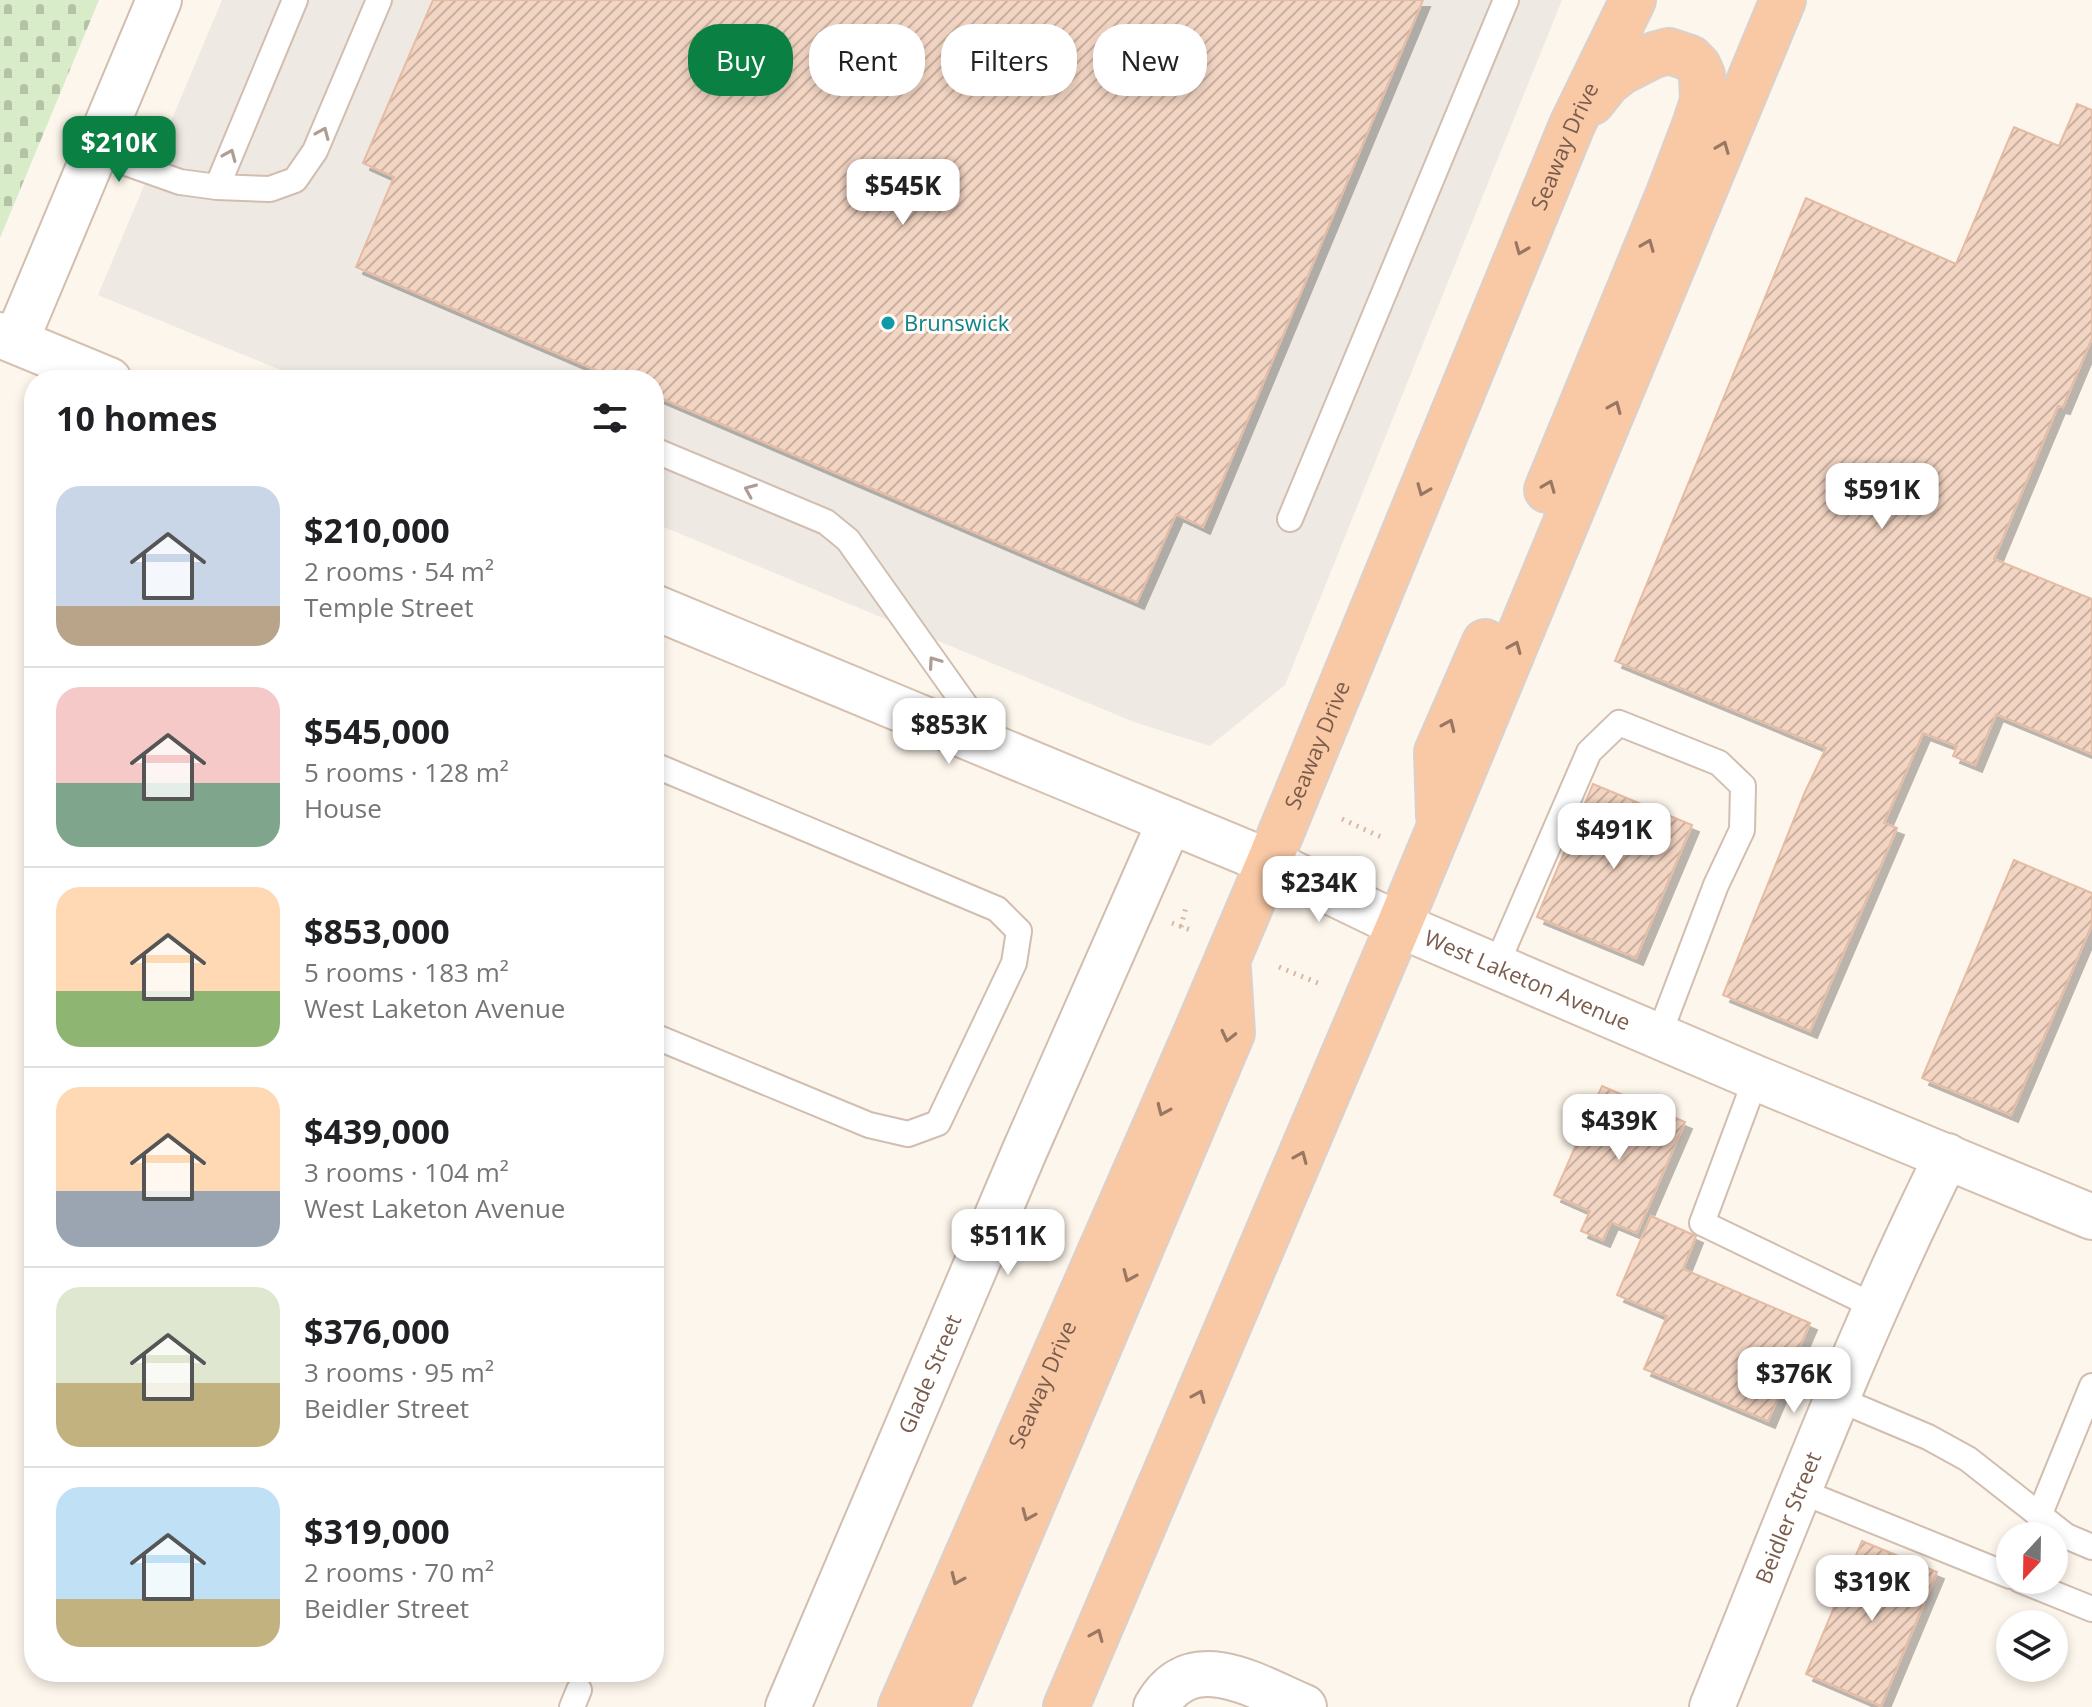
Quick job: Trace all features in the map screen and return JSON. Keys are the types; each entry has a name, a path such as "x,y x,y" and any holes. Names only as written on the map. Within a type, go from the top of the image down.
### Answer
{"highway":[{"name":"Seaway Drive","path":"901,1707 1194,1038 1214,947 1269,862 1572,125 1633,0"},
{"path":"1066,1707 1399,925 1783,0"},
{"path":"1439,829 1437,752 1668,196 1703,101 1702,75 1690,58 1669,51 1654,55 1607,83 1572,125"},
{"path":"946,1707 1232,1033 1214,947"}],"street":[{"path":"85,370 8,338 95,152 159,0"},
{"name":"West Laketon Avenue","path":"664,611 1269,862 1399,925 2092,1217"},
{"name":"Glade Street","path":"788,1707 1025,1150 1170,821"},
{"name":"Beidler Street","path":"1712,1707 1876,1307 1947,1156"},
{"path":"1156,1707 1179,1681 1200,1673 1233,1677 1304,1707"}],"lane":[{"path":"217,187 295,0"},
{"path":"95,152 180,182 270,189 295,180 315,151 379,0"},
{"path":"1290,519 1506,0"},
{"path":"664,454 826,522 848,540 996,748"},
{"path":"1496,966 1589,752 1619,723 1719,763 1743,786 1742,830 1716,885 1659,1035"},
{"path":"664,769 997,909 1019,931 1014,963 938,1123 908,1134 869,1125 664,1040"},
{"path":"1756,1078 1702,1223 1876,1307"},
{"path":"2039,1516 2092,1386"},
{"path":"1838,1399 1928,1437 1968,1459 2066,1536 2092,1547"},
{"path":"1800,1491 1996,1570"},
{"path":"2055,1594 2092,1609"}],"path":[{"path":"1342,819 1381,837"},
{"path":"1181,927 1186,907"},
{"path":"1161,919 1214,947"},
{"path":"1279,967 1318,983"}],"shaded area":[{"name":"Brunswick","path":"222,0 1562,0 1285,685 1210,746 1134,722 664,527 664,370 281,370 98,295"}],"green space":[{"path":"0,0 99,0 0,238"}],"building":[{"name":"Brunswick","path":"433,0 1423,0 1203,527 1176,514 1137,602 664,399 664,370 596,370 356,267 394,177 363,163"},
{"path":"2077,104 2092,110 2092,338 2063,407 2058,406 1994,559 2092,599 2092,754 1996,714 1975,765 1953,756 1957,746 1923,733 1884,823 1897,828 1810,1031 1723,995 1805,792 1826,748 1615,661 1806,198 1956,264 2014,127 2059,146"},
{"path":"1593,784 1692,825 1636,958 1537,917"},
{"path":"2014,860 2092,893 2092,924 2011,1115 1922,1078"},
{"path":"1602,1086 1685,1122 1637,1233 1611,1222 1603,1240 1581,1231 1590,1211 1554,1195"},
{"path":"1651,1216 1696,1236 1683,1269 1810,1323 1768,1421 1644,1369 1667,1316 1617,1295"},
{"path":"1862,1541 1937,1572 1881,1706 1806,1674"}],"place":[{"name":"Brunswick","path":"888,323"}]}
